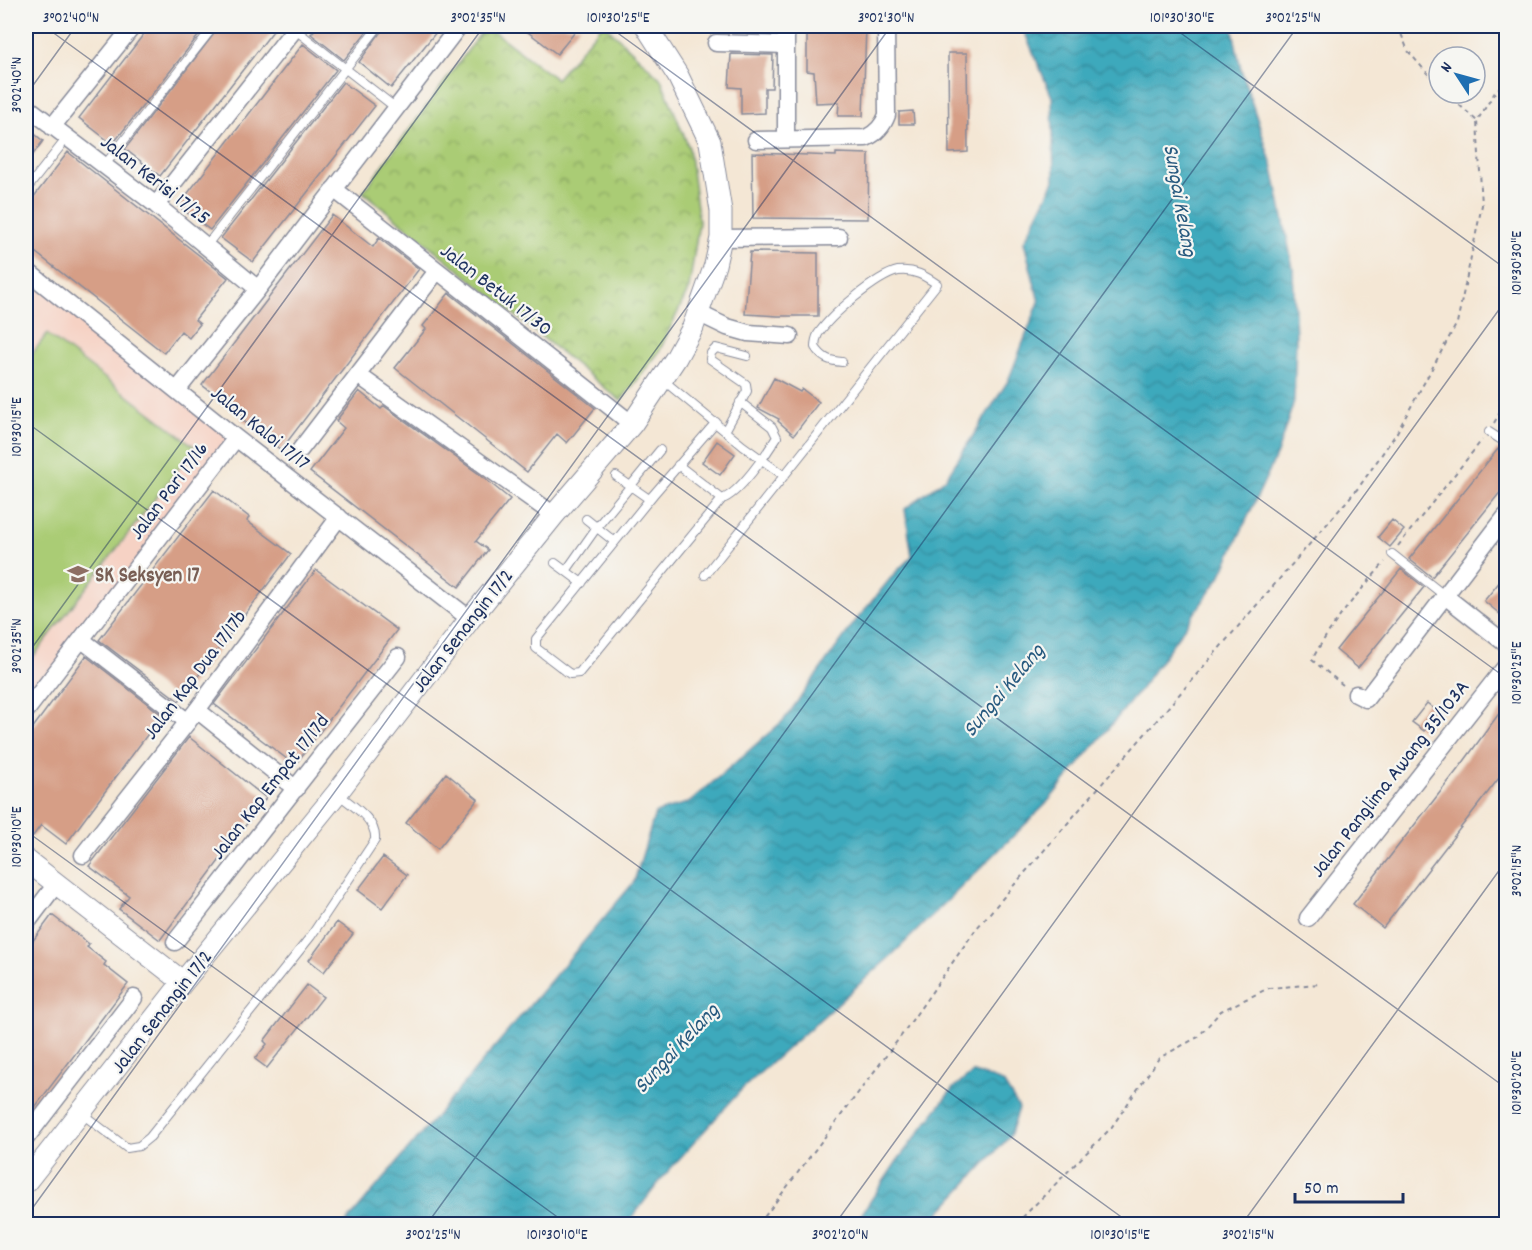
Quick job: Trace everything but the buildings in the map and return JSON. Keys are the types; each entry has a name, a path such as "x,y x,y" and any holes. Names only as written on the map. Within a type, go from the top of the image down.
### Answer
{"street":[{"path":"52,127 130,26"},
{"path":"178,389 258,289 459,26"},
{"name":"Jalan Senangin 17/2","path":"26,1182 183,982 337,793 470,619 554,515 632,424 676,358 698,313 714,265 721,238 721,211 710,141 678,76 646,26"},
{"path":"786,26 786,138"},
{"path":"756,140 866,138 874,134 884,124 887,115 886,26"},
{"path":"156,205 294,27"},
{"path":"716,43 786,45"},
{"name":"Jalan Kerisi 17/25","path":"26,106 156,205 258,289"},
{"name":"Jalan Betuk 17/30","path":"334,189 632,424"},
{"path":"721,238 839,237"},
{"name":"Jalan Kaloi 17/17","path":"26,270 178,389 236,438 470,619"},
{"path":"300,450 437,271"},
{"path":"698,313 727,327 748,333 790,336"},
{"path":"358,375 554,515"},
{"name":"Jalan Pari 17/16","path":"26,711 236,438"},
{"path":"1356,694 1366,699 1506,516"},
{"name":"Jalan Kap Dua 17/17b","path":"83,855 192,716 339,517"},
{"path":"1445,596 1506,644"},
{"path":"82,640 296,789"},
{"name":"Jalan Kap Empat 17/17d","path":"175,942 398,657"},
{"name":"Jalan Panglima Awang 35/103A","path":"1308,918 1506,666"},
{"path":"26,860 183,982"},
{"path":"26,924 56,884"},
{"path":"26,1138 134,998"}],"lane":[{"path":"104,166 213,26"},
{"path":"206,246 379,26"},
{"path":"294,27 396,108"},
{"path":"26,190 67,138"},
{"path":"705,575 937,284 920,273 898,272 878,281 838,312 816,336 815,347 821,356 830,361 842,362"},
{"path":"725,430 747,391 746,384 710,358 711,353 716,348 747,356"},
{"path":"663,379 783,475"},
{"path":"716,422 536,639 536,648 570,674 579,673 585,667 722,499 734,492 762,460 777,437 772,427 740,402"},
{"path":"1489,432 1506,443"},
{"path":"566,571 597,527 660,450"},
{"path":"678,465 722,499"},
{"path":"616,476 649,500"},
{"path":"586,519 615,542"},
{"path":"1392,554 1445,596"},
{"path":"555,563 582,583"},
{"path":"81,1113 127,1148 139,1146 150,1137 311,936 375,840 376,831 371,822 337,793"}],"path":[{"path":"1398,26 1408,51 1427,73"},
{"path":"759,1224 901,1036 976,929 1359,487 1396,434 1458,323 1482,205 1478,121 1497,89 1506,85"},
{"path":"1460,105 1478,121"},
{"path":"1016,1224 1111,1128 1159,1058 1198,1038 1221,1011 1269,988 1319,984"}],"shaded area":[{"name":"SK Seksyen 17","path":"26,270 236,438 26,710"}],"green space":[{"path":"486,26 556,79 601,26 606,26 661,79 689,148 699,222 689,288 659,352 621,401 363,192"},
{"name":"SK Seksyen 17","path":"47,334 195,447 26,666 26,362"}],"water":[{"name":"Sungai Kelang","path":"1022,26 1232,26 1241,69 1273,168 1293,268 1296,338 1294,401 1277,454 1220,577 1140,690 1045,805 892,955 742,1089 663,1177 627,1224 345,1224 634,882 655,813 690,802 784,720 854,623 894,574 912,556 905,509 946,478 1008,381 1039,302 1024,242 1054,181 1052,97"},
{"path":"974,1072 1003,1082 1019,1108 1010,1136 931,1224 855,1224 897,1161 953,1088"}],"place":[{"name":"SK Seksyen 17","path":"78,574"}]}
